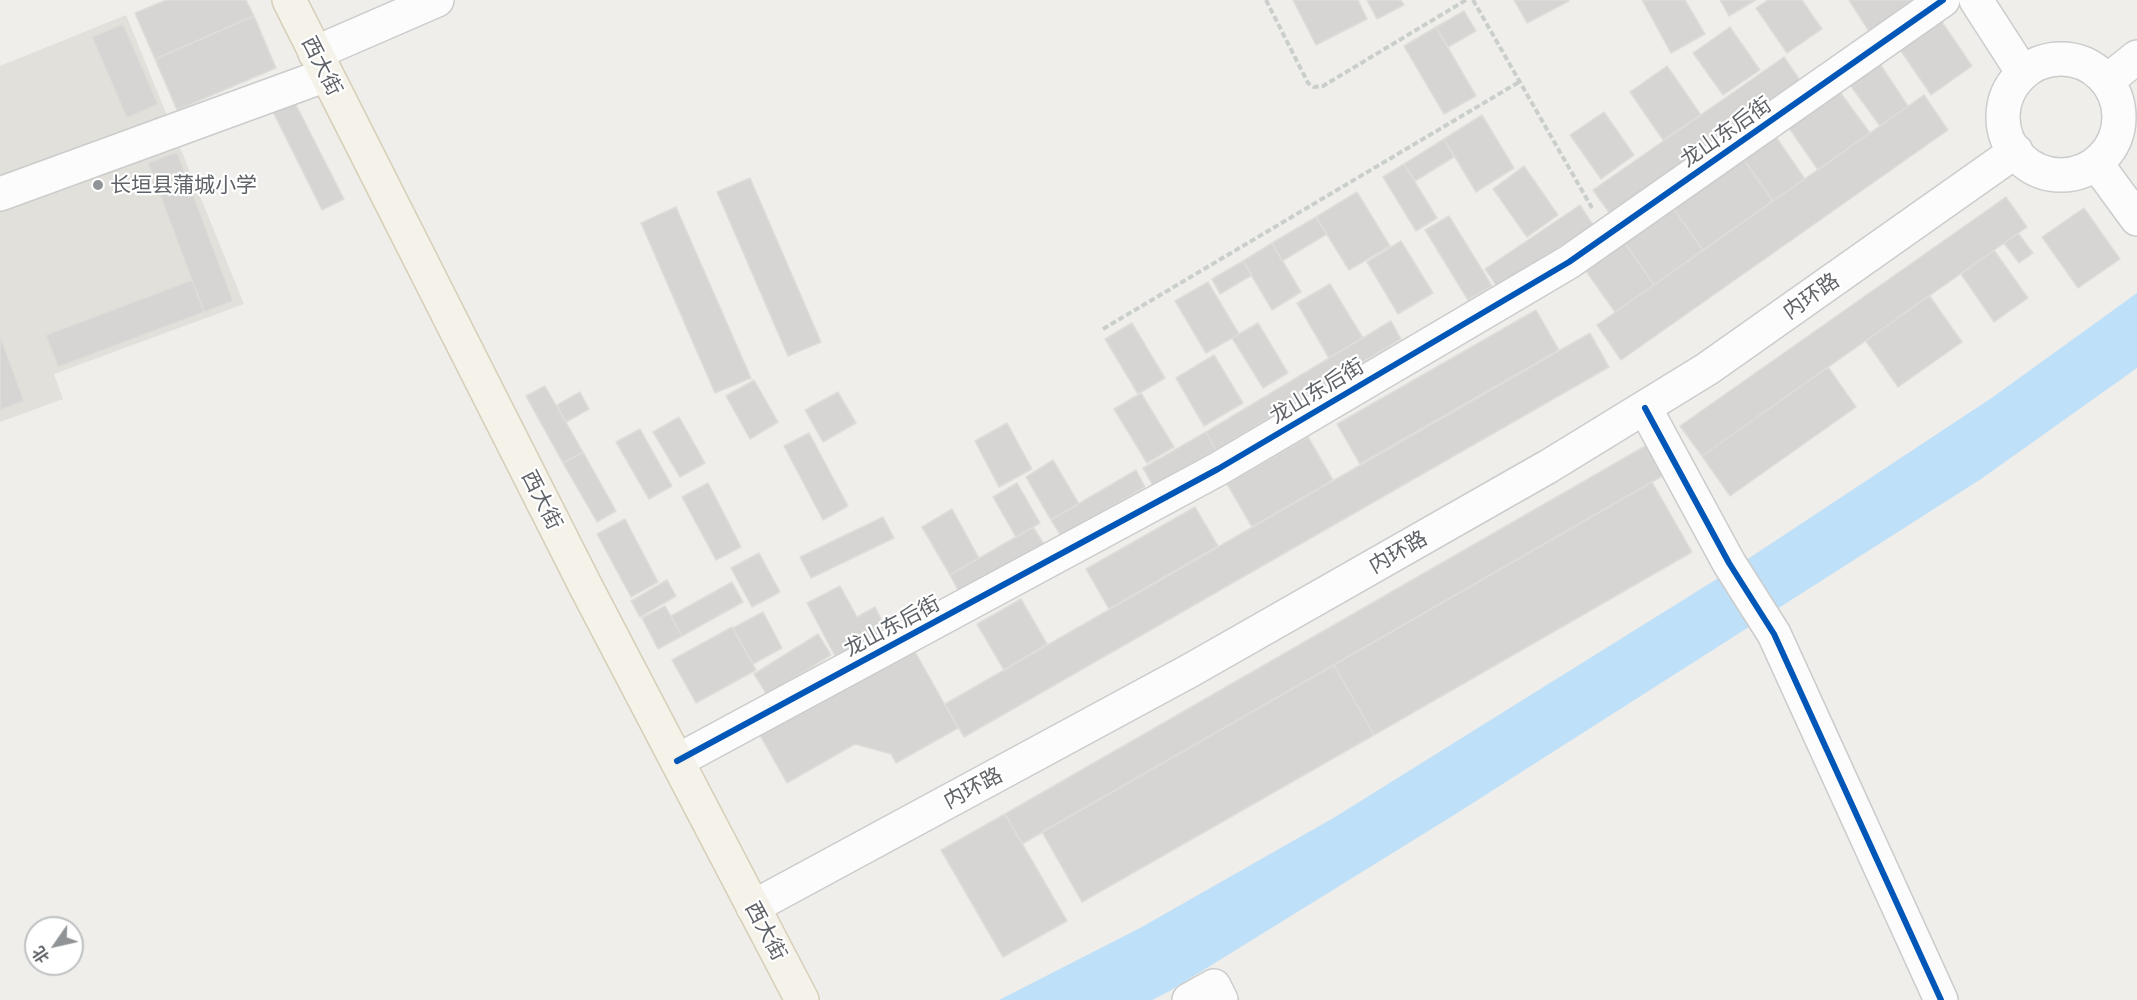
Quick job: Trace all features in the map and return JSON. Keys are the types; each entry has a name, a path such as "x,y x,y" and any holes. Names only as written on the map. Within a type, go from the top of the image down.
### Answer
{"main road":[{"name":"西大街","path":"289,0 676,761 753,907 797,999"}],"street":[{"path":"0,194 320,64 437,0"},
{"name":"龙山东后街","path":"676,761 1218,469 1569,262 1943,0"},
{"path":"1976,0 2023,73"},
{"path":"2107,81 2137,57"},
{"path":"2063,59 2080,62 2096,70 2107,81 2117,99 2119,117 2117,135 2109,151 2096,163 2082,171 2065,175 2049,173 2033,167 2020,157 2010,143 2005,127 2004,111 2007,96 2013,84 2023,73 2048,60 2063,59"},
{"name":"内环路","path":"753,907 1191,670 1549,466 1707,369 2016,151"},
{"path":"2096,163 2137,219"},
{"path":"1645,408 1730,563 1774,634 1941,1000"},
{"path":"1188,1000 1214,986 1221,1000"}],"path":[{"path":"1266,0 1308,83 1314,87 1323,86 1466,0"},
{"path":"1473,0 1608,235"},
{"path":"1102,329 1519,82"}],"shaded area":[{"name":"长垣县蒲城小学","path":"126,15 244,304 54,374 63,399 0,422 0,66"}],"water":[{"path":"2137,293 2137,368 1981,479 1454,815 1152,1000 999,1000 1140,928 1335,817 1728,572 1993,397"}],"building":[{"path":"166,0 246,0 254,16 155,59 135,13"},
{"path":"1293,0 1358,0 1367,19 1316,45"},
{"path":"1367,0 1401,0 1404,5 1377,19"},
{"path":"1514,0 1568,0 1569,1 1527,23"},
{"path":"1642,0 1685,0 1705,34 1671,53"},
{"path":"1720,0 1756,0 1729,16"},
{"path":"1768,0 1802,0 1822,29 1787,53 1756,8"},
{"path":"1849,0 1921,0 1870,33"},
{"path":"1464,11 1476,31 1448,47 1436,27"},
{"path":"254,16 276,68 177,110 155,59"},
{"path":"1938,16 1972,66 1931,95 1897,45"},
{"path":"123,24 158,104 127,118 92,37"},
{"path":"1436,27 1476,96 1444,114 1404,46"},
{"path":"1730,27 1760,70 1723,95 1693,53"},
{"path":"1784,57 1804,86 1613,218 1593,190"},
{"path":"1880,64 1908,106 1880,126 1850,85"},
{"path":"1667,66 1701,115 1663,140 1630,92"},
{"path":"1840,92 1870,133 1818,170 1789,128"},
{"path":"1924,95 1948,130 1621,360 1597,325"},
{"path":"293,99 344,199 322,210 272,110"},
{"path":"1604,112 1634,155 1601,179 1570,135"},
{"path":"1482,115 1514,168 1476,192 1444,139"},
{"path":"1776,137 1805,179 1773,201 1744,160"},
{"path":"1444,139 1454,157 1415,181 1404,164"},
{"path":"177,152 233,301 204,312 148,163"},
{"path":"1744,160 1773,201 1703,250 1674,209"},
{"path":"1404,164 1437,218 1416,231 1383,177"},
{"path":"1524,166 1558,215 1527,237 1493,189"},
{"path":"750,178 821,342 788,356 717,192"},
{"path":"1357,192 1390,246 1349,270 1316,217"},
{"path":"2006,197 2027,227 1702,456 1680,426"},
{"path":"1580,205 1593,225 1498,288 1485,269"},
{"path":"676,207 751,378 715,393 641,223"},
{"path":"2084,208 2120,259 2078,288 2042,237"},
{"path":"1674,209 1703,250 1654,285 1625,243"},
{"path":"1449,216 1492,286 1468,300 1425,230"},
{"path":"1316,217 1327,234 1282,261 1272,243"},
{"path":"2018,233 2033,253 2019,263 2004,243"},
{"path":"1401,241 1433,293 1398,314 1367,262"},
{"path":"1272,243 1301,292 1272,310 1243,261"},
{"path":"1625,243 1654,285 1615,312 1586,271"},
{"path":"1994,250 2028,298 1994,322 1961,274"},
{"path":"1243,261 1252,275 1220,294 1212,279"},
{"path":"192,280 204,312 58,367 46,335"},
{"path":"1208,282 1239,334 1206,353 1175,301"},
{"path":"1330,284 1363,338 1329,358 1297,303"},
{"path":"1929,295 1962,342 1898,387 1866,341"},
{"path":"1536,310 1559,350 1360,464 1337,424"},
{"path":"1391,321 1401,339 1216,450 1206,432"},
{"path":"1132,323 1165,378 1138,394 1105,339"},
{"path":"1258,323 1288,373 1263,388 1232,338"},
{"path":"1590,333 1609,367 964,737 945,704"},
{"path":"0,336 24,401 0,410"},
{"path":"1214,355 1243,403 1204,426 1176,378"},
{"path":"1828,367 1856,407 1730,496 1702,456"},
{"path":"754,380 778,422 750,439 726,396"},
{"path":"545,386 583,452 563,463 526,396"},
{"path":"580,392 589,409 566,422 557,405"},
{"path":"838,392 856,423 823,442 805,410"},
{"path":"1141,393 1174,447 1147,463 1114,409"},
{"path":"679,417 705,463 680,477 653,432"},
{"path":"1007,423 1032,469 999,487 975,441"},
{"path":"640,429 672,486 649,499 616,442"},
{"path":"1206,432 1216,450 1153,486 1143,468"},
{"path":"809,433 848,506 823,520 784,446"},
{"path":"1308,437 1333,480 1252,527 1227,484"},
{"path":"1647,445 1664,475 1022,844 1005,814"},
{"path":"583,452 616,511 597,522 563,463"},
{"path":"1053,460 1079,504 1051,520 1026,477"},
{"path":"1136,470 1145,487 1061,536 1051,520"},
{"path":"1652,482 1692,552 1374,735 1334,665"},
{"path":"708,483 741,547 716,560 682,497"},
{"path":"1017,483 1040,523 1016,537 993,497"},
{"path":"1195,507 1218,546 1109,609 1086,569"},
{"path":"952,509 979,558 950,575 922,527"},
{"path":"883,517 894,538 811,578 800,557"},
{"path":"625,519 658,582 631,597 597,534"},
{"path":"1033,527 1044,544 959,592 950,575"},
{"path":"759,553 780,592 752,607 731,568"},
{"path":"667,580 676,596 640,617 631,601"},
{"path":"732,582 743,602 682,636 671,616"},
{"path":"840,586 857,617 875,607 886,629 835,656 807,603"},
{"path":"1021,599 1047,644 1004,670 977,624"},
{"path":"665,606 682,636 658,649 642,618"},
{"path":"763,612 782,648 753,664 733,628"},
{"path":"732,627 756,670 696,703 672,660"},
{"path":"818,634 831,655 767,695 754,674"},
{"path":"910,643 958,728 896,763 891,754 855,744 787,783 757,730"},
{"path":"1334,665 1374,735 1082,902 1042,832"},
{"path":"1005,814 1067,921 1003,957 941,850"}],"cycle path":[{"path":"677,761 1218,469 1569,262 1943,0"},
{"path":"1645,408 1729,563 1774,634 1941,1000"}],"place":[{"name":"长垣县蒲城小学","path":"98,185"}]}
